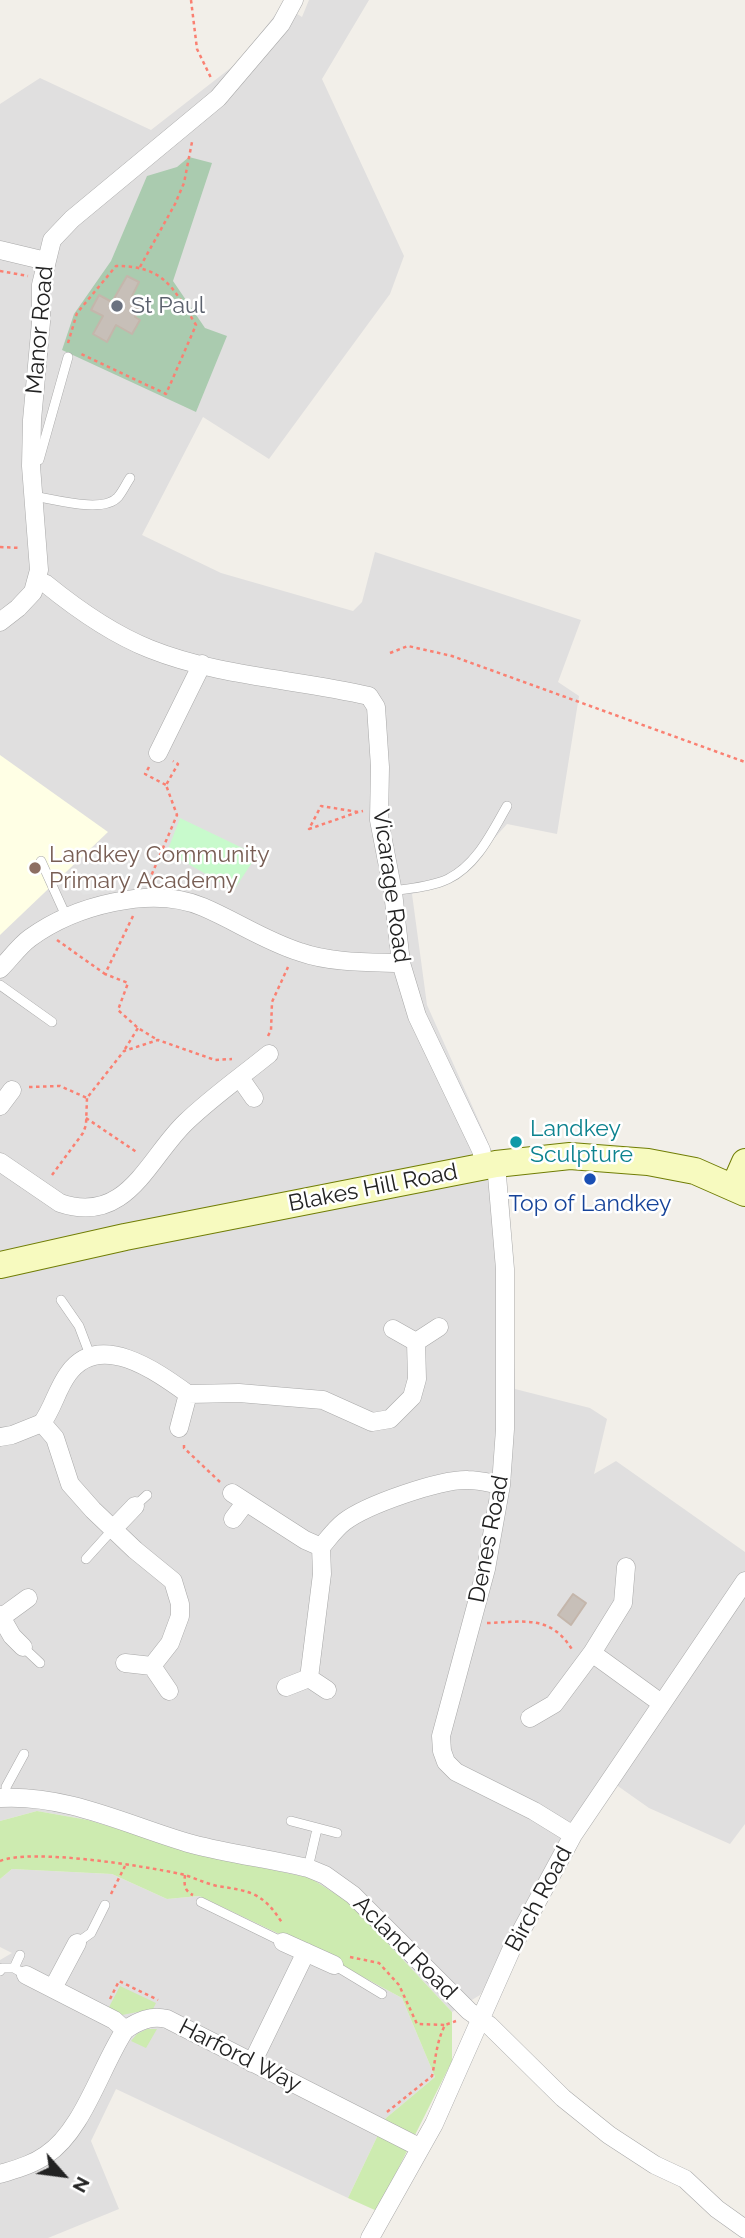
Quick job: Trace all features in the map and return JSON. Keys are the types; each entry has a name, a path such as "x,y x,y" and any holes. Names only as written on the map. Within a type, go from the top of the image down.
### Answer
{"street":[{"name":"Manor Road","path":"37,580 39,570 31,466 44,270 52,240 72,219 218,98 281,24 294,0"},
{"path":"0,250 44,270"},
{"path":"0,622 33,592 37,580"},
{"name":"Vicarage Road","path":"37,580 97,622 150,649 202,664 369,696 376,707 380,767 379,820 393,891 401,963 417,1016 490,1165"},
{"path":"158,753 202,664"},
{"path":"0,969 28,940 43,930 66,916 116,895 201,906 277,945 297,952 343,960 401,963"},
{"path":"0,1161 60,1203 92,1207 111,1202 125,1194 184,1124 240,1078 266,1049"},
{"path":"240,1078 254,1098"},
{"path":"0,1106 18,1088"},
{"name":"Blakes Hill Road","path":"0,1265 125,1237 490,1165 570,1156 648,1162 695,1171 740,1190"},
{"path":"740,1190 745,1162"},
{"name":"Denes Road","path":"490,1165 505,1269 505,1429 501,1485 486,1569 441,1736 442,1751 446,1762 462,1776 534,1811 573,1835"},
{"path":"416,1342 439,1327"},
{"path":"393,1329 416,1342"},
{"path":"0,1437 42,1423 69,1373 90,1355 103,1354 146,1366 188,1394 249,1393 323,1399 372,1422 390,1419 412,1397 417,1380 416,1342"},
{"path":"179,1428 188,1394"},
{"path":"42,1423 55,1438 70,1484 135,1550 173,1581 180,1604 177,1629 152,1666"},
{"path":"309,1678 322,1574 321,1546 342,1523 362,1510 432,1486 467,1480 501,1485"},
{"path":"233,1518 239,1498 305,1541 321,1546"},
{"path":"114,1528 141,1501"},
{"path":"530,1718 554,1704 589,1658 623,1602 626,1567"},
{"name":"Birch Road","path":"370,2238 433,2124 474,2015 573,1835 745,1581"},
{"path":"23,1647 12,1636 1,1616 28,1598"},
{"path":"589,1658 661,1703"},
{"path":"125,1663 152,1666 169,1690"},
{"path":"286,1687 309,1678"},
{"path":"309,1678 327,1690"},
{"name":"Acland Road","path":"3,1797 75,1805 193,1844 308,1868 325,1875 353,1895 474,2015 489,2025 572,2105 609,2135 655,2165 685,2179 717,2209 745,2229"},
{"path":"283,1942 334,1965"},
{"path":"53,1988 77,1943"},
{"path":"252,2063 306,1952"},
{"path":"0,2174 27,2166 48,2154 67,2134 84,2109 125,2030 102,2014 20,1972"},
{"name":"Harford Way","path":"125,2030 136,2023 159,2017 178,2024 419,2147"}],"lane":[{"path":"31,466 39,460 67,352"},
{"path":"33,496 94,506 105,504 117,498 130,478"},
{"path":"393,891 430,885 448,879 458,872 486,842 507,806"},
{"path":"41,861 66,916"},
{"path":"0,985 52,1022"},
{"path":"61,1300 79,1326 90,1355"},
{"path":"86,1559 114,1528"},
{"path":"23,1647 40,1663"},
{"path":"3,1797 24,1754"},
{"path":"291,1821 337,1833"},
{"path":"308,1868 317,1829"},
{"path":"201,1902 283,1942"},
{"path":"77,1943 91,1933 105,1905"},
{"path":"0,1971 2,1968 20,1972 20,1955"},
{"path":"334,1965 382,1994"}],"path":[{"path":"191,0 197,49 218,98"},
{"path":"140,267 175,204 184,183 189,157"},
{"path":"67,352 77,313 116,267 140,267 171,283 196,325 166,394 79,353"},
{"path":"0,271 44,270"},
{"path":"0,547 37,548"},
{"path":"390,653 408,646 452,656 745,762"},
{"path":"105,974 177,815 166,785 145,774 158,753 178,764 166,785"},
{"path":"358,812 321,806 309,829 379,805"},
{"path":"43,930 105,974 128,983 118,1010 138,1028 158,1040 215,1060 240,1059"},
{"path":"266,1049 271,1030 272,1002 278,984 297,952"},
{"path":"41,1190 83,1133 87,1098 124,1051 138,1028"},
{"path":"124,1051 158,1040"},
{"path":"18,1088 60,1086 87,1098"},
{"path":"86,1118 153,1163"},
{"path":"179,1428 183,1432 184,1448 221,1482 233,1481 239,1498"},
{"path":"472,1621 486,1623 526,1620 542,1623 566,1638 576,1656 589,1658"},
{"path":"105,1905 125,1866"},
{"path":"185,1875 184,1886 188,1893 201,1902"},
{"path":"102,2014 119,1981 160,2002 159,2017"},
{"path":"377,2126 383,2115 432,2076 436,2045 445,2025 474,2015"}],"shaded area":[{"path":"309,0 369,0 322,79 404,256 390,294 269,459 203,417 142,535 221,573 353,611 362,602 375,552 581,620 558,682 579,696 557,834 507,824 466,870 441,886 412,894 427,1005 486,1137 509,1196 515,1389 590,1408 607,1419 594,1474 616,1461 745,1552 745,1824 730,1844 649,1808 605,1777 480,1995 452,2012 350,1903 88,1820 37,1811 0,1821 0,104 40,78 151,130 237,63 283,5 302,17"},
{"path":"189,157 212,163 173,281 205,328 227,336 196,412 62,350 74,314 111,261 147,176 177,167"},
{"name":"Landkey Community Primary Academy","path":"0,755 108,832 0,935"},
{"path":"107,842 153,862 143,887 83,895 68,876"},
{"path":"12,1869 112,1874 167,1899 199,1896 311,1949 402,1998 435,2077 386,2118 348,2198 116,2089 91,2141 119,2209 48,2238 0,2238 0,1960 12,1953 0,1947 0,1879"}],"green space":[{"path":"180,818 257,855 234,890 167,852"},
{"path":"37,1811 88,1820 208,1856 310,1878 350,1903 452,2012 452,2061 377,2211 348,2198 386,2118 435,2077 402,1998 311,1949 199,1896 167,1899 112,1874 12,1869 0,1879 0,1821"},
{"path":"120,1986 156,2003 153,2009 122,2015 108,2009"},
{"path":"147,2029 157,2029 146,2048 131,2041 137,2034"}],"building":[{"name":"St Paul","path":"127,276 139,282 132,296 143,302 135,317 140,320 132,334 116,325 107,342 93,334 103,316 91,310 99,295 112,302"},
{"path":"573,1594 586,1603 571,1625 558,1615"}],"place":[{"name":"St Paul","path":"117,306"},
{"name":"Landkey Community Primary Academy","path":"35,868"},
{"name":"Landkey Sculpture","path":"516,1142"},
{"name":"Top of Landkey","path":"590,1179"}]}
